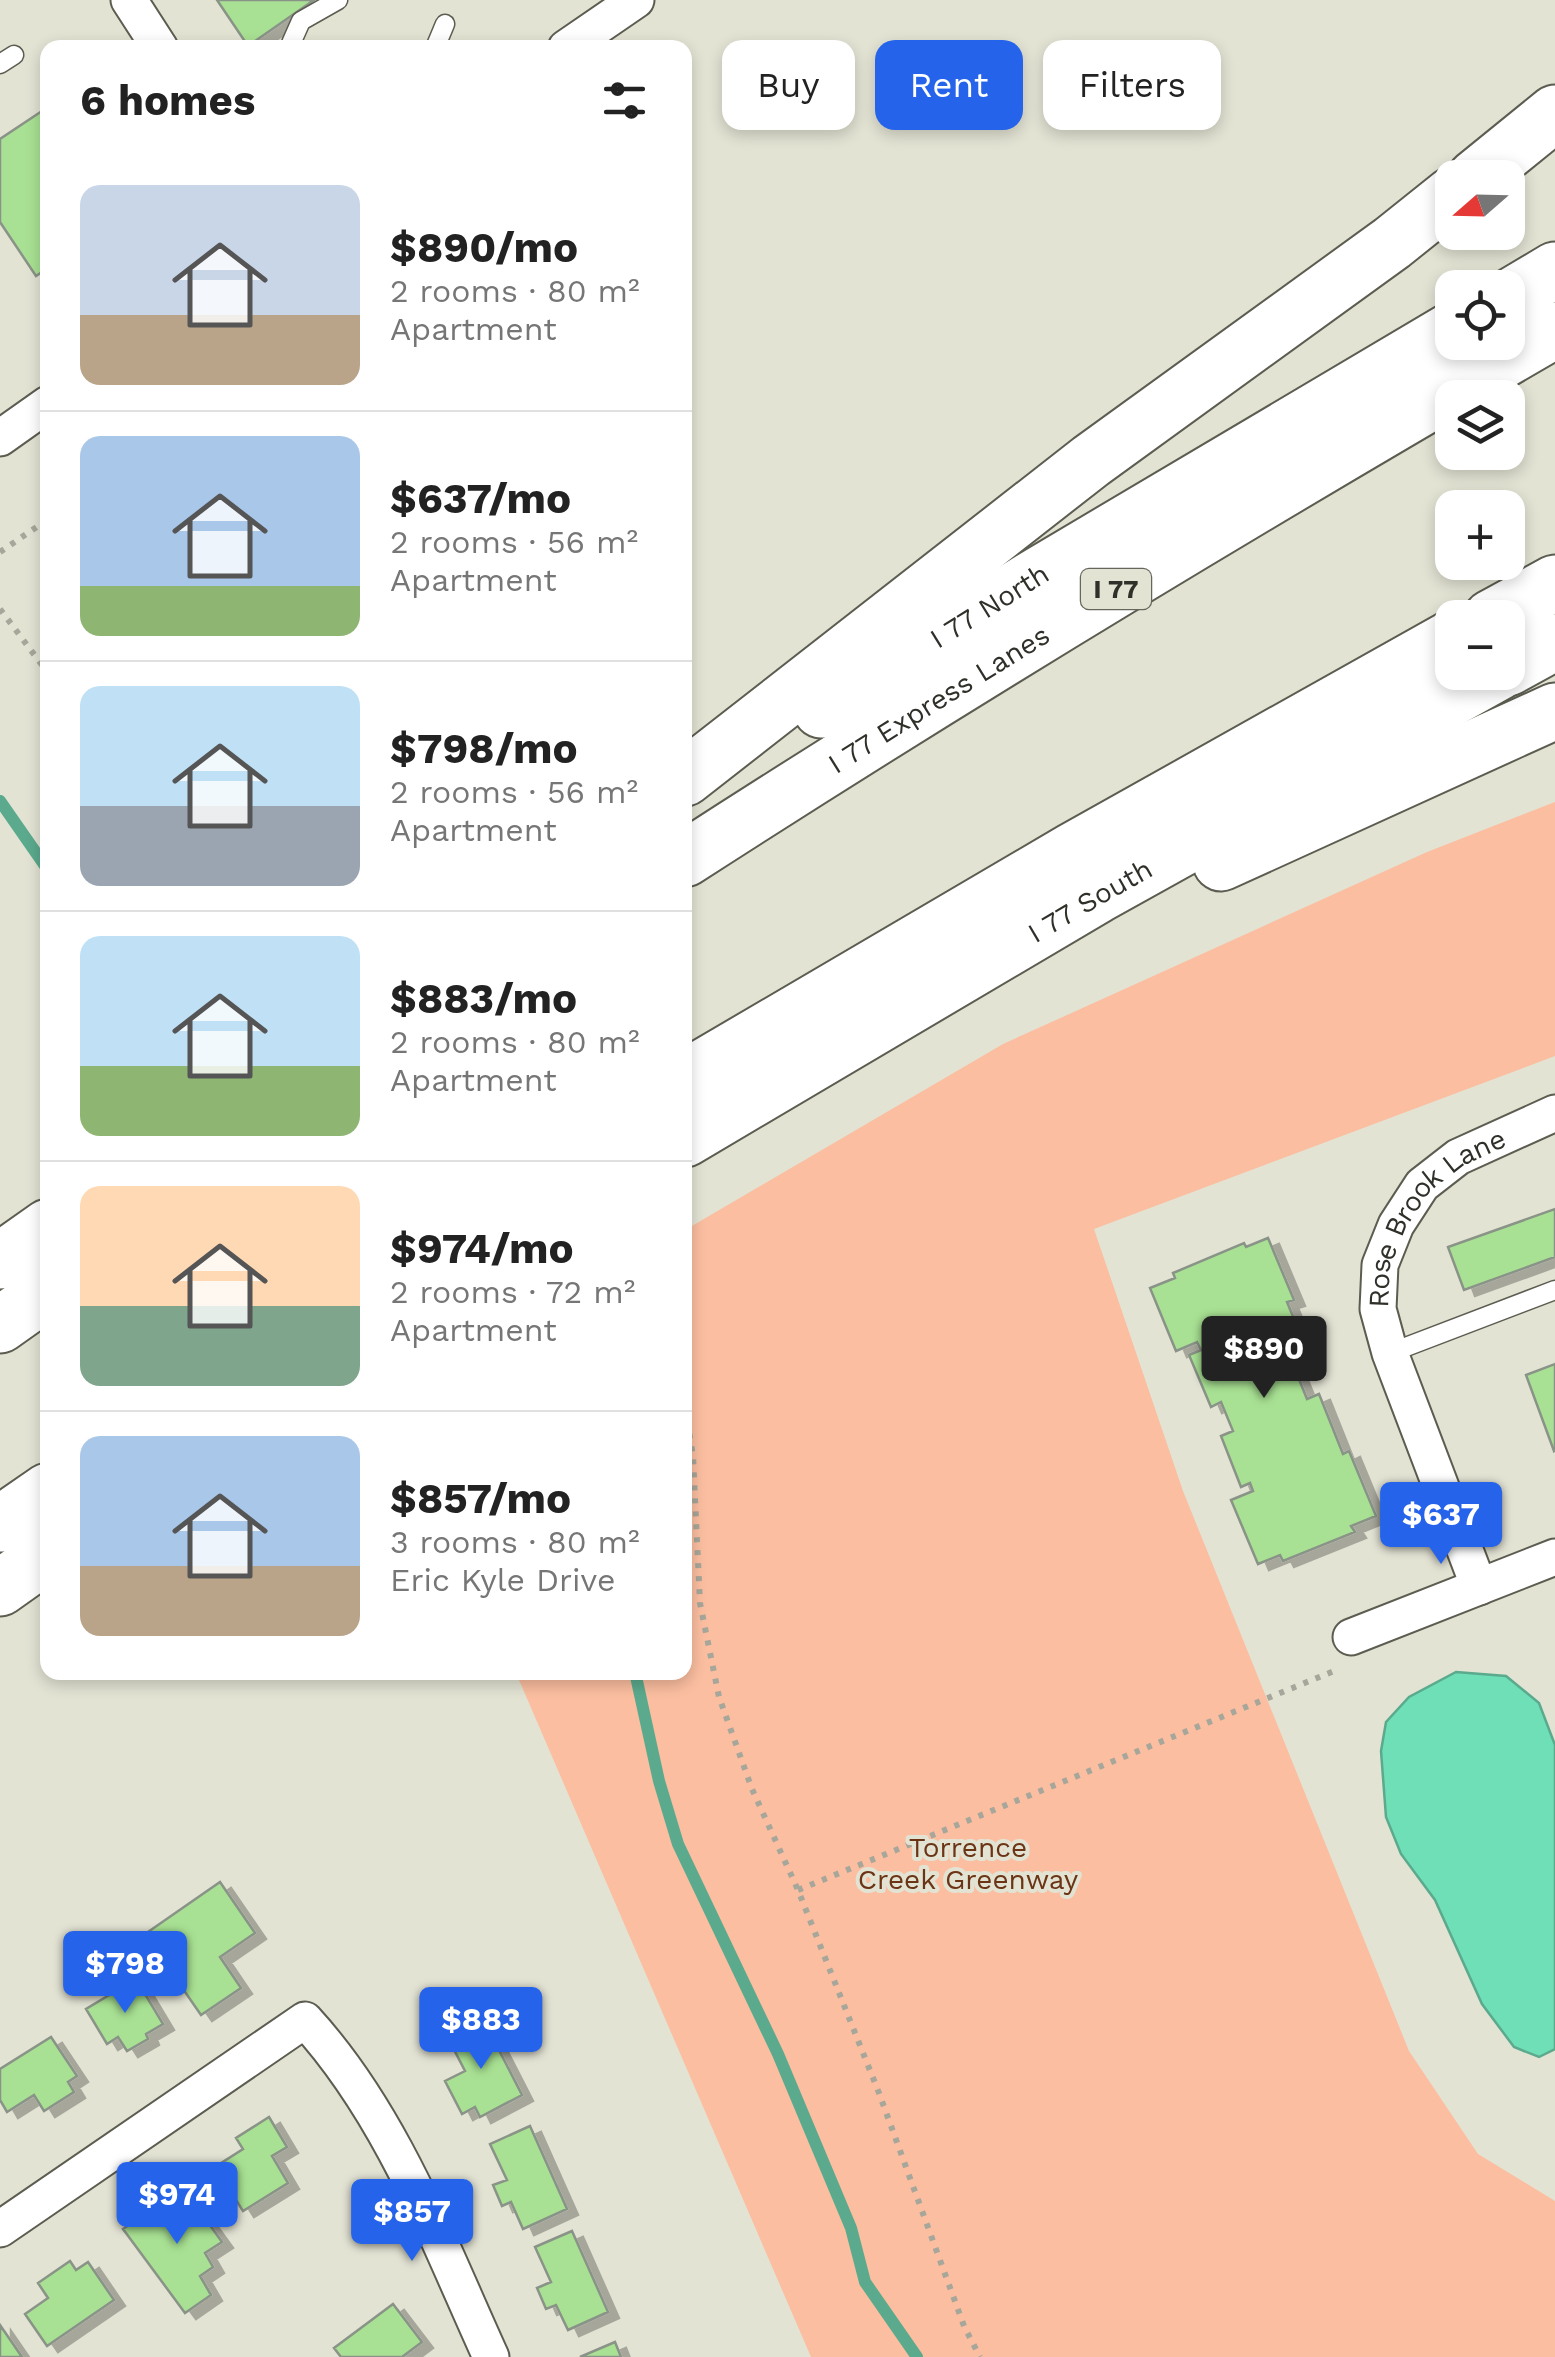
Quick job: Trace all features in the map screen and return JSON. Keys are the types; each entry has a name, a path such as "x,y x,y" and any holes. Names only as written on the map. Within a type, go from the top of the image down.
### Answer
{"highway":[{"path":"1497,160 1555,113"},
{"path":"692,773 1091,460 1435,209"},
{"path":"1525,288 1555,270"},
{"name":"I 77 Express Lanes","path":"692,855 1068,618 1322,464 1555,330"},
{"name":"I 77 North","path":"692,793 1040,574 1435,340"},
{"path":"1524,600 1555,583"},
{"path":"1525,659 1555,642"},
{"path":"692,1074 1072,851 1435,648"},
{"name":"I 77 South","path":"692,1134 844,1042 1467,690"},
{"path":"844,1042 1367,794 1555,711"},
{"path":"0,1261 40,1233"},
{"path":"0,1325 40,1297"},
{"path":"0,1524 40,1496"},
{"path":"0,1588 40,1560"}],"street":[{"path":"129,0 155,40"},
{"path":"578,40 636,0"},
{"path":"0,438 40,410"},
{"name":"Rose Brook Lane","path":"1479,1587 1390,1353 1378,1309 1380,1265 1396,1226 1422,1186 1458,1157 1555,1112"},
{"path":"1351,1637 1555,1557"},
{"path":"0,2229 305,2020 331,2048 371,2106 491,2357"}],"lane":[{"path":"293,40 301,21 338,0"},
{"path":"438,40 445,24"},
{"path":"1390,1353 1555,1290"}],"path":[{"path":"0,552 40,525"},
{"path":"0,610 40,662"},
{"path":"692,1450 700,1603 719,1697 752,1789 798,1890 879,2093 964,2326 980,2357"},
{"path":"798,1890 1297,1686"}],"green space":[{"name":"Torrence Creek Greenway","path":"1555,802 1555,1056 1094,1229 1183,1491 1409,2051 1478,2154 1555,2201 1555,2357 811,2357 519,1680 692,1680 692,1226 1003,1044 1427,852"}],"shaded area":[{"path":"1456,1672 1506,1676 1539,1703 1555,1745 1555,2049 1539,2057 1514,2047 1482,2004 1435,1900 1401,1854 1386,1817 1381,1751 1386,1722 1409,1697"}],"building":[{"path":"217,0 314,0 257,40 244,40"},
{"path":"40,112 40,273 36,276 0,222 0,139"},
{"path":"1555,1209 1555,1257 1464,1290 1448,1247"},
{"path":"1268,1238 1294,1300 1287,1302 1311,1360 1294,1367 1307,1399 1319,1394 1343,1454 1349,1451 1376,1516 1351,1526 1355,1532 1283,1561 1280,1555 1258,1564 1231,1500 1253,1491 1250,1483 1241,1487 1221,1436 1233,1431 1221,1402 1211,1407 1189,1355 1201,1350 1197,1342 1176,1351 1150,1288 1175,1278 1173,1273 1244,1243 1246,1247"},
{"path":"1555,1364 1555,1450 1554,1451 1526,1375"},
{"path":"220,1882 255,1933 220,1957 241,1988 201,2015 145,1934"},
{"path":"136,1979 163,2024 127,2051 118,2037 107,2044 86,2009"},
{"path":"483,2019 522,2095 480,2117 475,2107 462,2114 445,2081 465,2071 448,2038"},
{"path":"51,2037 77,2076 68,2082 74,2092 44,2111 34,2095 7,2112 0,2100 0,2069"},
{"path":"269,2117 287,2147 272,2156 288,2183 243,2211 215,2167 243,2149 236,2138"},
{"path":"530,2126 567,2209 523,2229 511,2202 502,2206 493,2185 507,2180 490,2144"},
{"path":"183,2188 222,2242 205,2253 213,2267 200,2276 211,2295 185,2313 123,2229"},
{"path":"572,2231 608,2312 568,2330 556,2305 546,2309 537,2288 551,2282 535,2247"},
{"path":"70,2261 76,2270 88,2262 114,2300 47,2346 25,2314 48,2298 38,2283"},
{"path":"393,2304 422,2342 402,2357 341,2357 334,2348"},
{"path":"0,2325 22,2357 0,2357"},
{"path":"615,2342 621,2357 580,2357"}],"waterway":[{"path":"0,801 40,858"},
{"path":"637,1680 659,1781 678,1844 778,2054 851,2228 865,2282 917,2357"}]}
